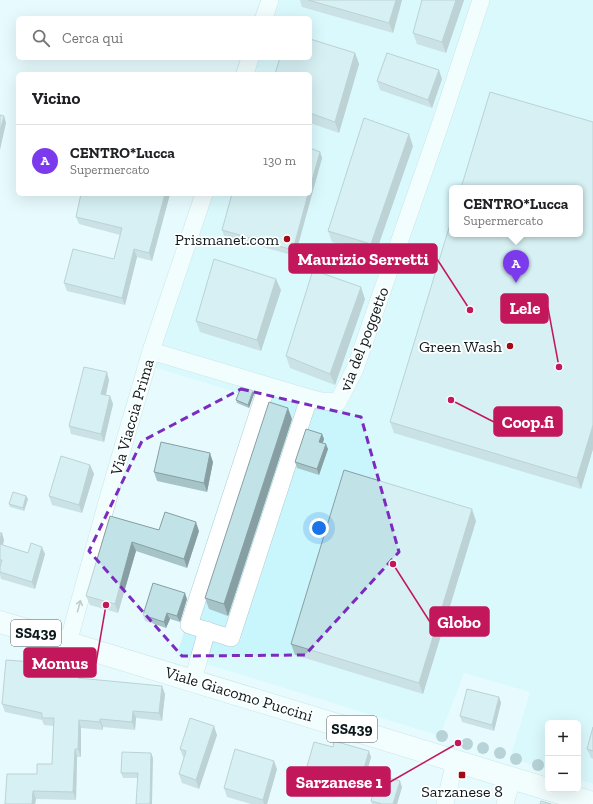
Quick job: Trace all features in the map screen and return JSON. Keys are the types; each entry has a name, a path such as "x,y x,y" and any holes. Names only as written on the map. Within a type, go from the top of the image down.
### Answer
{"main road":[{"name":"Viale Giacomo Puccini","path":"1,626 68,643 193,680 593,803"}],"street":[{"path":"265,16 270,0"},
{"name":"via del poggetto","path":"151,351 309,398 321,401 338,402 355,369 440,125 481,0"},
{"path":"246,72 249,60"},
{"name":"Via Viaccia Prima","path":"68,643 151,351 203,196"},
{"path":"267,386 189,625 231,638 309,398"},
{"path":"193,680 207,630"},
{"path":"445,804 455,761"},
{"path":"505,804 512,779"}],"highlighted area":[{"path":"241,389 361,417 399,552 305,655 182,656 89,551 142,441"}],"shaded area":[{"path":"260,0 593,0 593,784 581,780 581,720 545,720 545,769 510,758 530,692 464,673 440,736 177,655 255,398 140,363 193,196 312,196 312,72 235,72 239,60 312,60 312,16 254,16"}],"building":[{"path":"308,0 396,0 389,23"},
{"path":"422,0 456,0 442,42 413,33"},
{"path":"312,40 355,53 335,122 312,114 312,72 276,72 279,60 312,60"},
{"path":"387,53 439,70 428,100 377,81"},
{"path":"490,92 593,122 593,425 577,478 390,422 449,228 449,237 583,237 583,185 462,185"},
{"path":"0,115 4,116 0,131"},
{"path":"364,118 409,134 371,244 328,231"},
{"path":"312,149 320,152 312,181"},
{"path":"81,196 164,196 149,253 134,249 122,298 64,283 73,249 114,259 122,228 76,217"},
{"path":"231,196 307,196 293,250 222,230"},
{"path":"214,259 276,279 257,340 196,321"},
{"path":"313,270 361,287 330,374 286,356"},
{"path":"84,367 107,372 101,394 110,396 101,434 69,426"},
{"path":"241,387 253,391 248,405 236,400"},
{"path":"269,402 288,408 224,604 205,598"},
{"path":"306,429 322,434 319,442 326,444 317,469 295,462"},
{"path":"161,442 210,453 204,483 154,472"},
{"path":"61,456 90,465 79,505 49,496"},
{"path":"344,470 472,509 419,683 291,644"},
{"path":"13,492 26,496 23,508 9,504"},
{"path":"165,512 196,522 184,559 132,542 115,604 86,596 110,516 159,530"},
{"path":"31,543 42,547 32,582 0,572 2,560 0,560 0,544 28,553"},
{"path":"153,583 185,593 177,616 167,613 164,622 143,615"},
{"path":"36,648 82,661 78,678 162,686 159,713 133,711 132,722 100,719 100,722 79,720 78,749 75,749 73,792 33,791 32,804 5,804 7,774 37,774 37,764 52,764 54,718 42,718 42,713 2,704 6,660 34,662"},
{"path":"467,689 499,697 492,725 460,716"},
{"path":"190,718 214,726 196,780 179,774 186,751 180,749"},
{"path":"593,727 593,751 587,749"},
{"path":"334,741 369,751 363,772 344,767 341,780 306,770 314,742 333,747"},
{"path":"235,749 274,761 263,800 224,788"},
{"path":"122,752 151,753 150,804 136,804 138,773 121,773"},
{"path":"378,775 400,781 393,804 382,804 371,801"},
{"path":"541,801 551,804 540,804"}],"place":[{"name":"Prismanet.com","path":"287,239"},
{"name":"CENTRO*Lucca","path":"516,283"},
{"name":"Maurizio Serretti","path":"470,310"},
{"name":"Green Wash","path":"510,346"},
{"name":"Lele","path":"559,367"},
{"name":"Coop.fi","path":"451,400"},
{"name":"Globo","path":"393,564"},
{"name":"Momus","path":"106,605"},
{"name":"Sarzanese 1","path":"458,743"},
{"name":"Sarzanese 8","path":"462,775"}]}
